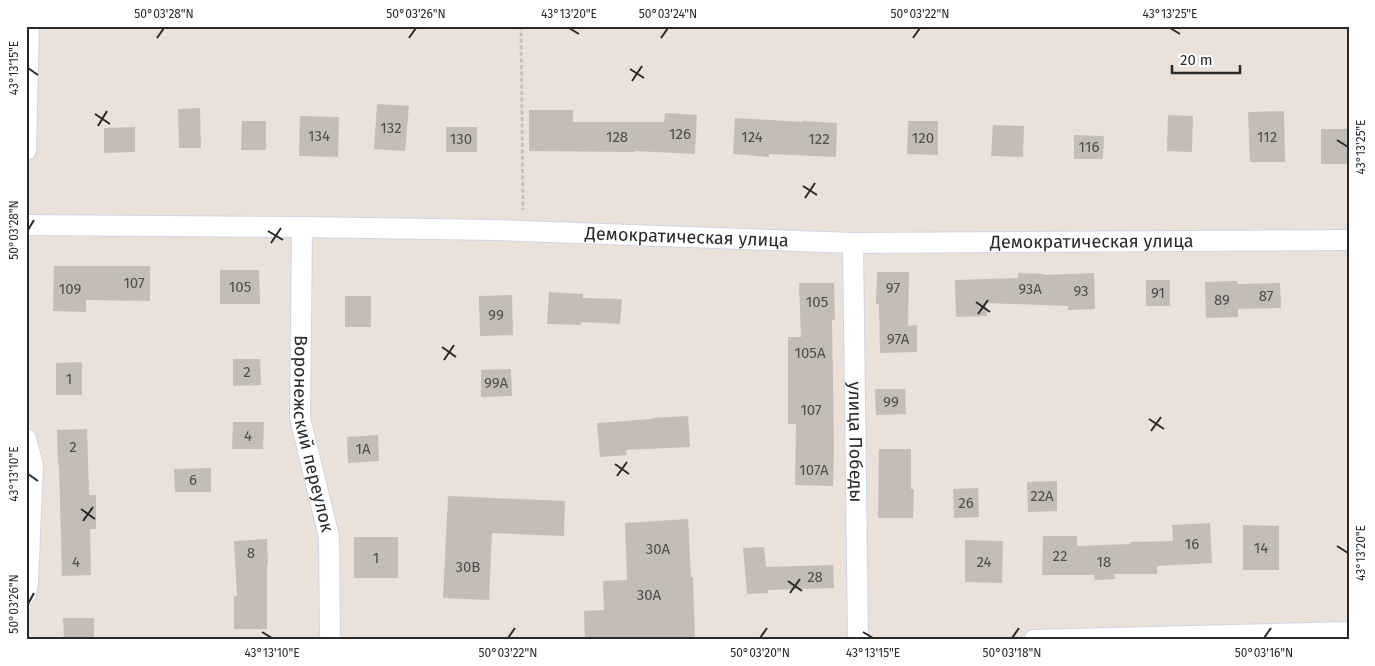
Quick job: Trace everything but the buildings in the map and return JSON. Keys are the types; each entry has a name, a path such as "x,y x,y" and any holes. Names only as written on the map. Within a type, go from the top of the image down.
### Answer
{"street":[{"path":"26,150 30,26"},
{"name":"Демократическая улица","path":"26,224 524,231 853,244 1349,240"},
{"name":"Воронежский переулок","path":"302,227 300,418 328,537 330,640"},
{"name":"улица Победы","path":"853,244 858,640"},
{"path":"26,439 32,465 31,535 26,594"},
{"path":"1034,640 1349,632"}],"path":[{"path":"521,26 524,231"}]}
